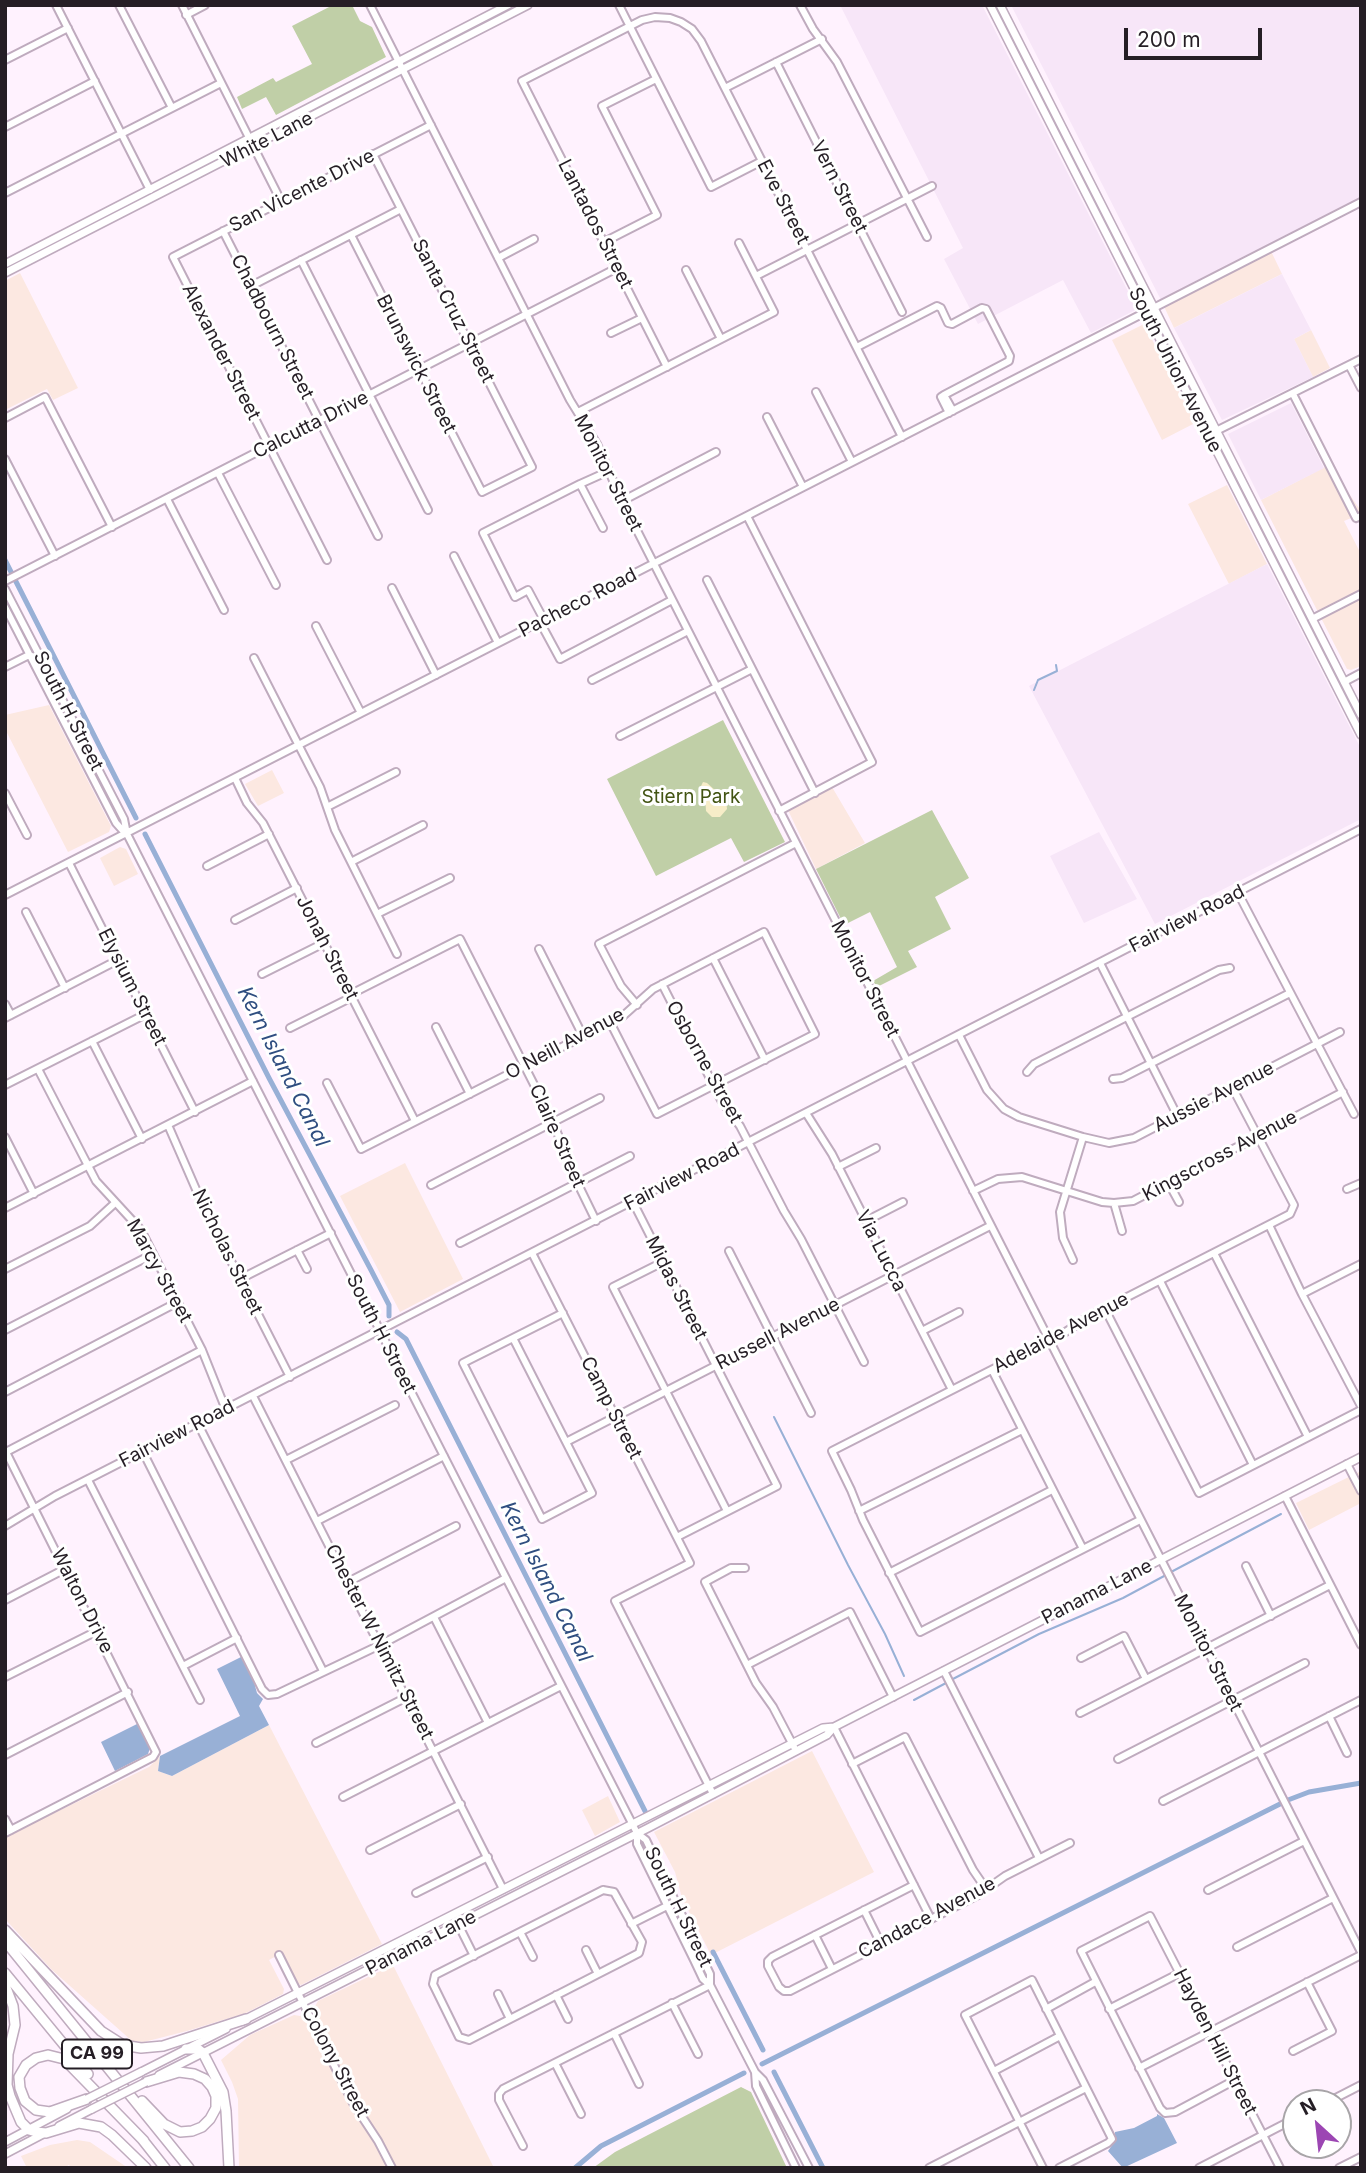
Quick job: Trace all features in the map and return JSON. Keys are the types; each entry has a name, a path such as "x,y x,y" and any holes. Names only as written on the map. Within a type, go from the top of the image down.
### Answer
{"highway":[{"path":"5,1930 101,2031 123,2045 141,2048 163,2046 246,2019"},
{"name":"CA 99","path":"5,1941 189,2168"},
{"name":"CA 99","path":"5,1973 165,2168"},
{"path":"5,1985 13,2006 15,2025 8,2054 7,2085 21,2122 29,2130 46,2133 72,2124 94,2124 112,2135 146,2168"},
{"path":"85,2039 169,2128 180,2132 192,2131 202,2127 213,2114 216,2103 212,2087 205,2079 179,2072 146,2082"},
{"path":"186,2049 198,2049 203,2053 219,2083 225,2101 229,2168"},
{"path":"87,2099 50,2112 36,2110 28,2105 24,2098 19,2077 26,2065 36,2058 48,2055 64,2059 144,2141"}],"main road":[{"name":"White Lane","path":"5,273 505,8 528,5"},
{"name":"South Union Avenue","path":"990,5 1216,431 1361,715"},
{"name":"South Union Avenue","path":"1000,5 1150,310 1183,384 1361,735"},
{"name":"White Lane","path":"5,265 150,190 403,71 505,8"},
{"path":"998,20 1005,25 1020,55 1025,54"},
{"path":"1032,88 1037,88 1052,118 1059,122"},
{"path":"128,210 150,190"},
{"path":"1183,384 1192,394 1209,427 1216,431"},
{"path":"1207,432 1214,436 1231,469 1240,479"},
{"path":"1279,574 1288,584 1304,614 1312,620"},
{"path":"1339,691 1345,695 1361,724"},
{"name":"Panama Lane","path":"5,2142 632,1824 794,1747 827,1735 834,1727 1361,1457"},
{"name":"Panama Lane","path":"5,2154 713,1794 794,1747"},
{"path":"490,1908 503,1895 503,1889"},
{"path":"458,1924 457,1920 470,1906"},
{"path":"344,1982 353,1972 376,1960 377,1952"}],"street":[{"path":"57,5 150,190"},
{"path":"119,5 172,108"},
{"path":"182,5 281,201"},
{"path":"186,15 205,5"},
{"name":"Monitor Street","path":"370,5 527,315 597,444 622,501 672,600 1361,1953"},
{"path":"619,5 711,187 762,161"},
{"path":"800,5 837,62 927,237"},
{"name":"Eve Street","path":"522,80 649,18 663,16 687,26 701,41 902,437"},
{"path":"5,60 68,28"},
{"path":"725,88 822,39"},
{"name":"Vern Street","path":"776,62 902,312"},
{"path":"604,242 657,215 602,106 656,79"},
{"name":"Lantados Street","path":"522,80 667,367"},
{"path":"5,127 95,81"},
{"path":"5,193 221,83"},
{"name":"San Vicente Drive","path":"173,257 430,125"},
{"name":"Santa Cruz Street","path":"373,154 532,467 482,492"},
{"path":"756,276 932,186"},
{"name":"Pacheco Road","path":"5,895 1361,202"},
{"path":"251,286 401,209"},
{"name":"Chadbourn Street","path":"223,231 378,536"},
{"name":"Brunswick Street","path":"351,235 482,492"},
{"path":"498,258 534,239"},
{"path":"578,412 774,312 739,243"},
{"name":"Alexander Street","path":"173,257 327,560"},
{"path":"301,260 428,510"},
{"name":"Calcutta Drive","path":"12,578 617,268"},
{"path":"686,270 721,339"},
{"path":"857,347 937,306 948,323 952,324 982,308 986,309 1010,356 1009,361 944,395 951,412"},
{"path":"611,333 642,318"},
{"path":"1216,431 1361,359"},
{"path":"1349,365 1361,387"},
{"path":"816,391 852,462"},
{"path":"1293,394 1358,517"},
{"path":"5,418 45,397 111,527"},
{"path":"767,417 803,487"},
{"path":"622,501 716,452"},
{"path":"5,459 55,556"},
{"path":"609,471 483,533 515,597 528,590 560,659 672,600"},
{"path":"218,473 276,585"},
{"path":"580,484 603,528"},
{"path":"167,499 224,610"},
{"path":"747,516 872,762 779,811"},
{"path":"454,556 498,643"},
{"path":"707,580 815,793"},
{"path":"392,588 436,675"},
{"name":"South H Street","path":"5,589 124,819 127,834 561,1686 632,1824 637,1833 646,1840 710,1974 710,1985"},
{"path":"1312,620 1361,594"},
{"name":"South H Street","path":"5,607 116,823 127,834"},
{"path":"316,626 361,713"},
{"path":"592,680 688,631"},
{"path":"5,667 29,655 37,660 57,689"},
{"path":"254,658 320,787 335,830 397,954"},
{"path":"620,737 752,669"},
{"path":"1344,682 1361,673"},
{"path":"75,745 81,746 101,775"},
{"path":"327,807 396,772"},
{"name":"Jonah Street","path":"235,778 247,803 269,834 415,1121"},
{"path":"5,793 27,835"},
{"path":"351,862 423,825"},
{"name":"Fairview Road","path":"5,1526 88,1480 1361,830"},
{"path":"207,866 269,834"},
{"path":"637,1004 621,986 599,944 796,843"},
{"name":"Elysium Street","path":"69,863 195,1112"},
{"path":"377,914 450,878"},
{"path":"234,920 297,888"},
{"path":"1238,892 1354,1114"},
{"path":"26,912 65,988"},
{"name":"O Neill Avenue","path":"327,1083 361,1149 610,1022 662,984 764,932 816,1034 765,1060"},
{"name":"Claire Street","path":"351,996 460,939 553,1122 577,1183 596,1221"},
{"path":"262,974 324,943"},
{"path":"539,950 583,1036"},
{"path":"610,1022 657,1114 765,1060 713,958"},
{"path":"5,1004 8,1016 118,960"},
{"path":"1100,963 1177,1115"},
{"path":"1027,1072 1034,1064 1219,970 1230,968"},
{"name":"Osborne Street","path":"662,984 714,1086 749,1143 864,1362"},
{"path":"1113,1079 1122,1078 1290,993"},
{"path":"290,1028 351,996"},
{"path":"5,1085 146,1014"},
{"path":"436,1027 470,1094"},
{"name":"Aussie Avenue","path":"959,1035 987,1090 998,1104 1019,1116 1109,1143 1126,1140 1340,1032"},
{"path":"92,1041 142,1139"},
{"name":"Marcy Street","path":"38,1069 101,1188 136,1222 202,1350 226,1410"},
{"path":"5,1208 253,1082"},
{"path":"1232,1087 1257,1135"},
{"name":"Kingscross Avenue","path":"1114,1203 1133,1201 1343,1092"},
{"path":"431,1185 600,1098"},
{"name":"Via Lucca","path":"806,1113 838,1167 952,1390"},
{"name":"Nicholas Street","path":"168,1125 202,1203 290,1377"},
{"name":"Adelaide Avenue","path":"859,1511 832,1451 1290,1214 1294,1205 1257,1135"},
{"path":"5,1137 34,1194"},
{"path":"1073,1260 1061,1230 1060,1212 1083,1137"},
{"path":"838,1167 876,1148"},
{"path":"460,1243 630,1156"},
{"path":"973,1191 998,1179 1031,1179 1114,1203 1122,1231"},
{"path":"1168,1182 1179,1202"},
{"path":"1347,1189 1361,1183"},
{"name":"Midas Street","path":"633,1202 777,1486 727,1511"},
{"path":"866,1221 903,1202"},
{"path":"5,1269 90,1226 115,1203"},
{"path":"1105,1309 1199,1493 1361,1408 1269,1225"},
{"name":"Russell Avenue","path":"566,1442 990,1226"},
{"path":"240,1279 331,1233"},
{"path":"297,1250 307,1269"},
{"path":"729,1251 811,1413"},
{"path":"1214,1253 1308,1437"},
{"path":"5,1330 153,1254"},
{"name":"Camp Street","path":"533,1254 690,1563 615,1601 709,1786"},
{"path":"663,1262 613,1287 727,1511 677,1537"},
{"path":"1302,1294 1360,1267"},
{"path":"1160,1281 1253,1465"},
{"path":"5,1392 178,1302"},
{"path":"922,1331 959,1312"},
{"path":"513,1338 592,1493 542,1519 463,1363 513,1338 563,1313"},
{"path":"6,1451 202,1350"},
{"path":"992,1370 1083,1549"},
{"name":"Chester W Nimitz Street","path":"253,1396 503,1889"},
{"path":"286,1460 394,1405"},
{"path":"198,1424 323,1671"},
{"path":"1022,1430 859,1511 920,1632 1140,1520"},
{"name":"Walton Drive","path":"6,1451 156,1752 153,1757 8,1831"},
{"path":"143,1452 262,1689 268,1695 277,1694 380,1645 506,1578"},
{"path":"317,1521 444,1457"},
{"path":"1347,1464 1361,1491"},
{"path":"88,1480 200,1700"},
{"path":"889,1573 1052,1490"},
{"path":"1285,1496 1361,1645"},
{"path":"348,1581 456,1526"},
{"path":"1246,1566 1271,1616"},
{"path":"745,1568 731,1568 705,1582 756,1683 774,1707 794,1747"},
{"path":"5,1600 65,1569"},
{"path":"1080,1713 1330,1585"},
{"path":"747,1665 850,1612 893,1697"},
{"path":"434,1618 488,1723"},
{"path":"5,1677 97,1631"},
{"path":"1081,1658 1124,1636 1146,1679"},
{"path":"183,1666 237,1638"},
{"path":"1118,1759 1305,1663"},
{"path":"944,1671 1039,1858"},
{"path":"343,1797 561,1686"},
{"path":"5,1755 128,1692"},
{"path":"316,1743 407,1697"},
{"path":"1163,1801 1361,1700"},
{"path":"1329,1716 1347,1753"},
{"path":"834,1727 931,1919"},
{"path":"852,1764 905,1737 973,1870 986,1889"},
{"path":"709,1786 713,1794"},
{"path":"370,1850 461,1804"},
{"path":"5,1819 8,1831"},
{"name":"South H Street","path":"637,1833 637,1844 703,1979 710,1985 755,2072 764,2080 809,2168"},
{"path":"1208,1890 1304,1841"},
{"name":"Candace Avenue","path":"815,1935 768,1961 779,1987 784,1991 790,1991 931,1919 1005,1876 1070,1843"},
{"path":"416,1893 488,1857"},
{"path":"653,1878 674,1901"},
{"path":"832,1969 815,1935 914,1885"},
{"path":"603,1890 614,1892 631,1924 642,1942 639,1953 468,2040 459,2037 433,1984 435,1975 603,1890"},
{"path":"1237,1947 1333,1898"},
{"path":"631,1924 667,1906 676,1913 696,1945"},
{"path":"864,1910 881,1944"},
{"name":"Hayden Hill Street","path":"1095,1982 1080,1951 1150,1916 1280,2168"},
{"path":"458,1924 474,1956"},
{"path":"520,1932 533,1957"},
{"path":"586,1950 598,1974"},
{"path":"1139,2068 1361,1953"},
{"name":"Colony Street","path":"279,1955 357,2110 392,2168"},
{"path":"1109,2010 1180,1973"},
{"path":"1043,2168 965,2015 1032,1980 1112,2139 1059,2168"},
{"path":"1046,2008 1095,1982 1165,2113 1175,2112 1235,2080"},
{"path":"1293,2051 1332,2031 1307,1982"},
{"path":"523,2146 499,2100 503,2089 710,1985"},
{"path":"498,1994 510,2019"},
{"path":"556,1995 568,2019"},
{"path":"673,2003 698,2054"},
{"path":"614,2033 639,2084"},
{"path":"994,2071 1060,2036"},
{"path":"555,2063 581,2114"},
{"name":"South H Street","path":"755,2072 756,2086 796,2168"},
{"path":"929,2168 944,2164 1086,2088"},
{"path":"1199,2168 1282,2125"},
{"path":"1339,2168 1361,2157"}],"shaded area":[{"path":"840,5 982,5 1137,309 1091,333 1063,280 978,324 944,259 963,248"},
{"path":"1011,5 1361,5 1361,197 1270,249 1162,302"},
{"path":"1270,249 1282,274 1174,328 1162,302"},
{"path":"20,273 78,388 53,400 47,389 5,410 5,281"},
{"path":"1282,274 1311,330 1294,339 1313,377 1222,420 1174,328"},
{"path":"1144,324 1195,423 1162,440 1112,340"},
{"path":"1311,330 1330,368 1313,377 1294,339"},
{"path":"1291,403 1324,468 1261,500 1228,434"},
{"path":"1329,465 1361,511 1361,514 1344,521 1361,554 1361,666 1351,670 1347,669 1261,500"},
{"path":"1227,485 1267,564 1229,584 1188,504"},
{"path":"1267,564 1361,749 1361,819 1155,924 1029,686"},
{"path":"49,705 111,826 109,832 68,852 5,729 5,715"},
{"path":"272,770 284,793 258,806 245,784"},
{"path":"832,787 865,843 816,869 787,808"},
{"path":"1099,832 1137,899 1084,923 1050,856"},
{"path":"120,847 126,849 138,874 114,886 100,858"},
{"path":"405,1163 463,1279 400,1312 340,1196"},
{"path":"1361,1471 1361,1503 1309,1530 1296,1503"},
{"path":"269,1725 382,1944 301,1985 296,1983 280,1954 269,1960 284,1989 283,1994 246,2013 144,2042 132,2041 52,1970 5,1919 5,1837 149,1767 160,1756 158,1771 172,1776"},
{"path":"812,1751 874,1872 711,1955 682,1898 675,1872 654,1832"},
{"path":"608,1796 620,1822 595,1836 582,1810"},
{"path":"393,1965 494,2168 239,2168 238,2099 221,2060 250,2035 294,2015 300,2016 314,2008 318,2001"},
{"path":"77,2140 90,2142 128,2168 71,2168 69,2165 63,2168 27,2168 21,2156 50,2145"}],"green space":[{"path":"333,5 352,5 360,21 372,27 386,57 276,115 266,97 242,109 237,97 273,78 276,82 312,64 292,26"},
{"name":"Stiern Park","path":"723,720 785,842 744,862 731,838 656,876 607,779"},
{"path":"932,810 969,878 935,897 951,929 908,951 917,967 877,987 873,981 897,967 870,912 844,925 816,869"},
{"path":"741,2087 751,2092 787,2168 593,2168 615,2152"}],"sand":[{"path":"703,782 726,800 727,809 720,817 712,817 706,811 705,795 700,788"}],"water":[{"path":"241,1657 257,1693 263,1699 259,1706 269,1725 172,1776 158,1771 160,1756 240,1716 217,1669"},
{"path":"137,1724 150,1748 148,1754 115,1771 101,1742"},
{"path":"1157,2114 1164,2118 1177,2143 1123,2168 1108,2151 1115,2141 1115,2132 1134,2128"}],"waterway":[{"name":"Kern Island Canal","path":"5,560 136,818"},
{"path":"1034,690 1038,680 1057,671 1056,665"},
{"name":"Kern Island Canal","path":"145,834 269,1078 389,1305 389,1316"},
{"name":"Kern Island Canal","path":"397,1332 406,1339 645,1811"},
{"path":"774,1417 904,1676"},
{"path":"1171,1572 1281,1514"},
{"path":"951,1680 1039,1634 1123,1598 1166,1575"},
{"path":"914,1700 946,1683"},
{"path":"1288,1800 1309,1792 1361,1783"},
{"path":"762,2064 1280,1804"},
{"name":"Kern Island Canal","path":"713,1952 763,2050"},
{"name":"Kern Island Canal","path":"774,2072 823,2168"},
{"path":"575,2168 601,2146 744,2073"}]}
